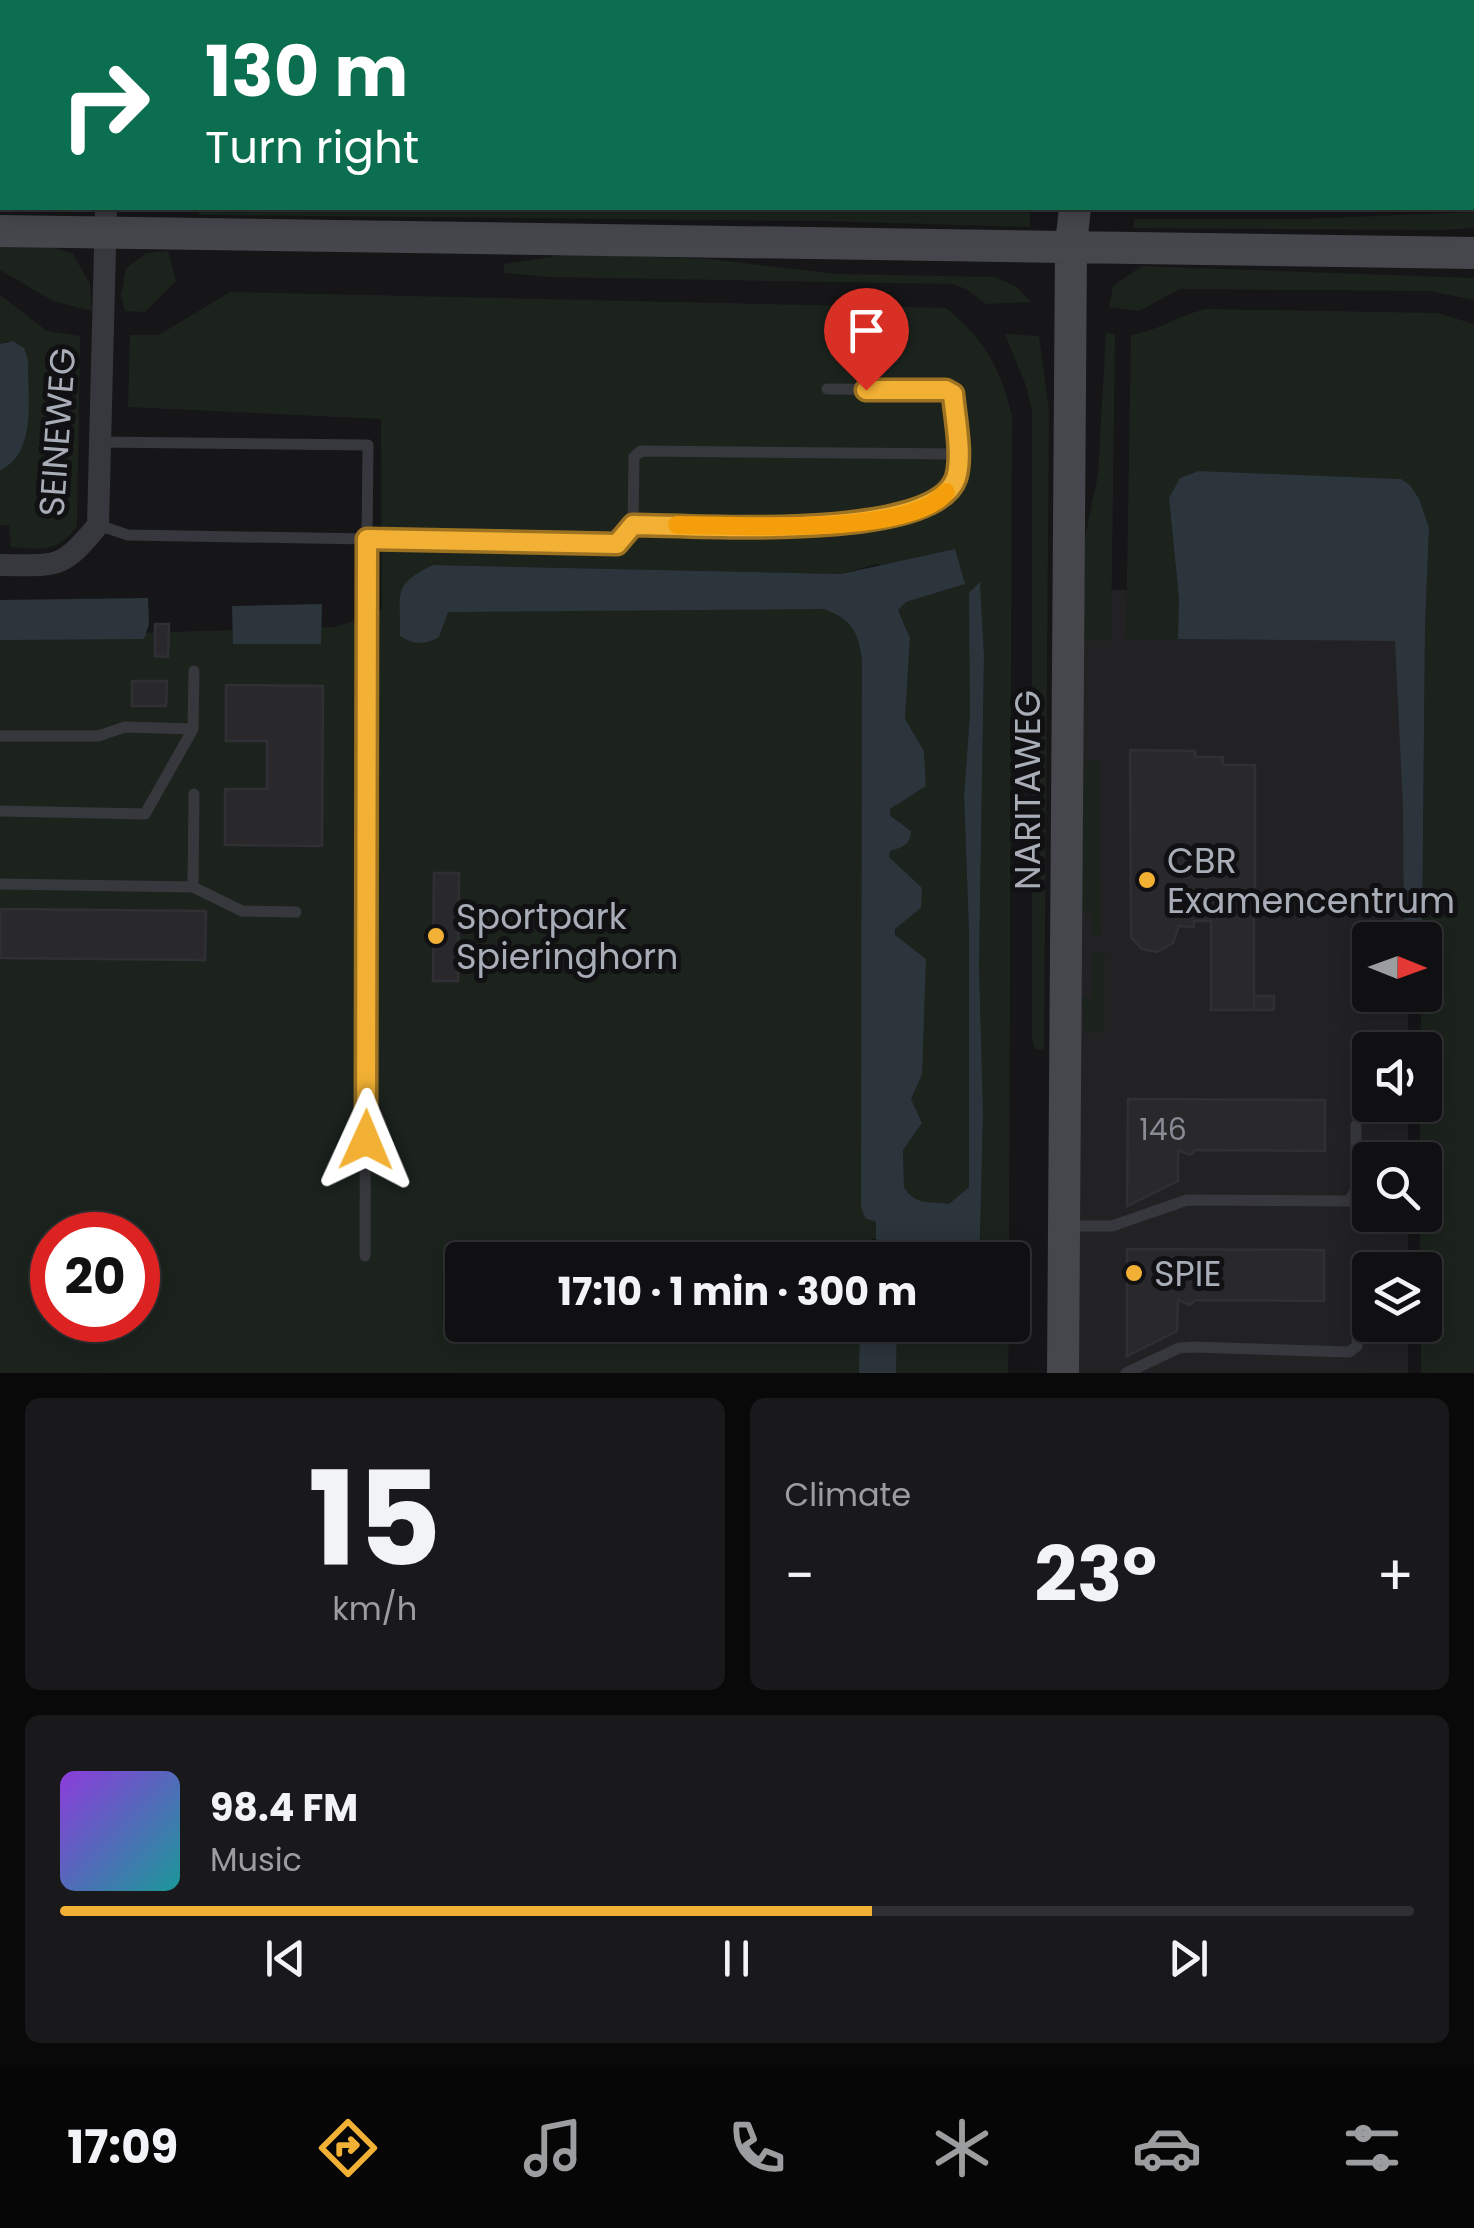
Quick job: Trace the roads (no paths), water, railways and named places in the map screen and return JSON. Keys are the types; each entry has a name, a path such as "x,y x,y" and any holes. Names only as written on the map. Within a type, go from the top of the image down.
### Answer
{"main road":[{"name":"NARITAWEG","path":"1063,1373 1074,210"},
{"path":"0,231 106,220 1474,253"}],"street":[{"name":"SEINEWEG","path":"0,565 50,565 73,556 98,525 106,220"}],"lane":[{"path":"633,525 832,526 910,513 943,498 956,478 953,394 946,390 827,389"},
{"path":"100,442 368,445 365,1256"},
{"path":"98,525 128,534 617,544 633,525 634,457 641,451 956,454"},
{"path":"0,810 144,814 193,729 194,672"},
{"path":"0,736 98,736 126,727 193,729"},
{"path":"193,887 194,794"},
{"path":"0,884 193,887 242,911 296,912"},
{"path":"1064,1226 1112,1226 1187,1200 1349,1201 1356,1190 1356,1126"},
{"path":"1126,1373 1179,1348 1193,1346 1348,1352 1357,1342"}],"place":[{"name":"CBR Examencentrum","path":"1147,880"},
{"name":"Sportpark Spieringhorn","path":"436,936"},
{"name":"SPIE","path":"1134,1273"}]}
